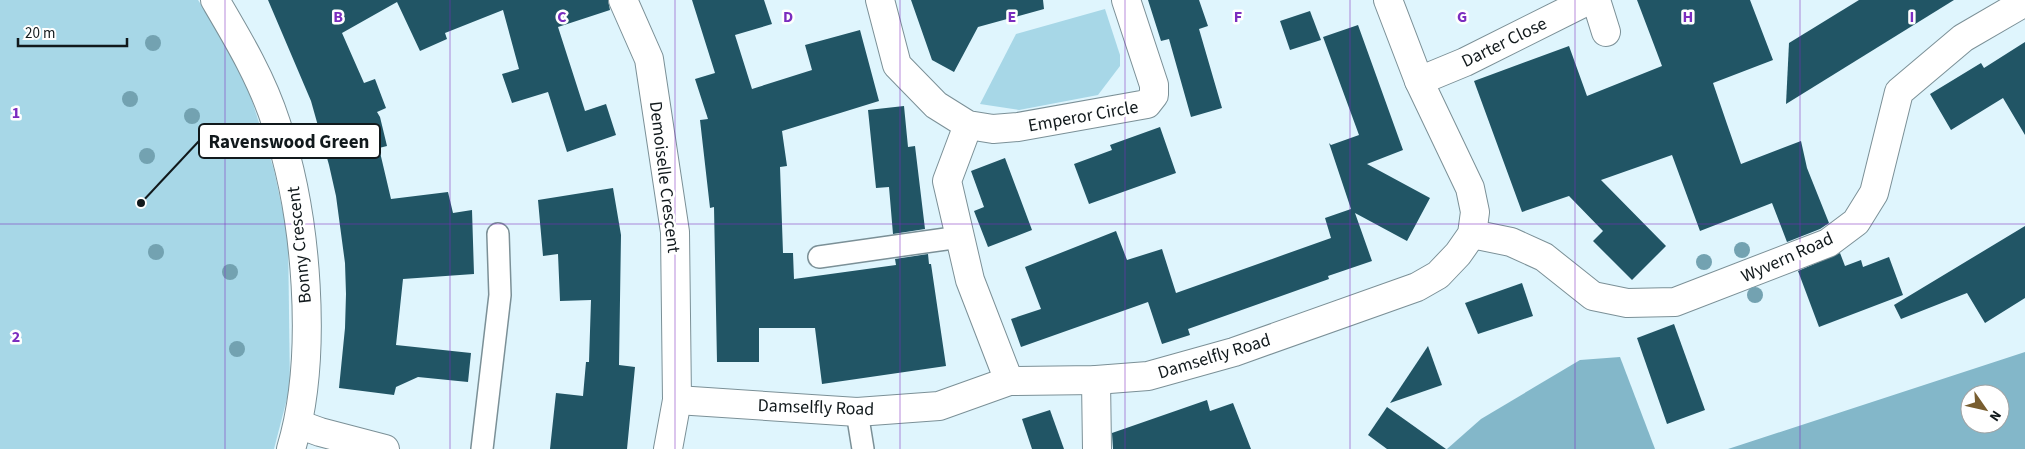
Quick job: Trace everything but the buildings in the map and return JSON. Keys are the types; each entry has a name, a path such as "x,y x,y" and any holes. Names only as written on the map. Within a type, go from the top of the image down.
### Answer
{"street":[{"name":"Bonny Crescent","path":"216,0 247,54 276,122 292,181 302,238 306,310 302,387 294,436"},
{"name":"Demoiselle Crescent","path":"623,0 649,59 675,232 677,400 668,449"},
{"name":"Emperor Circle","path":"880,0 897,65 936,105 968,125 993,129 1018,127 1147,104 1154,95 1154,85 1126,0"},
{"name":"Damselfly Road","path":"677,400 857,412 938,406 1009,381 1096,380 1148,376 1234,352 1416,287 1438,275 1458,254 1472,234 1475,212 1470,188 1418,81 1388,0"},
{"name":"Darter Close","path":"1418,81 1464,62 1589,0"},
{"path":"1596,0 1606,32"},
{"name":"Wyvern Road","path":"1472,234 1511,242 1544,257 1593,296 1627,303 1675,302 1828,243 1856,222 1874,193 1899,92 1963,38 2025,2"},
{"path":"968,125 947,181 970,280 1009,381"},
{"path":"1096,380 1097,449"},
{"path":"294,436 320,432 385,449"}],"lane":[{"path":"482,449 500,294 498,234"},
{"path":"819,257 960,237"},
{"path":"857,412 863,449"}],"shaded area":[{"path":"0,0 198,0 218,30 247,85 274,170 288,236 290,387 274,449 0,449"},
{"path":"1105,9 1120,55 1120,66 1098,95 1019,110 980,104 1016,34"},
{"path":"2025,352 2025,449 1728,449"},
{"path":"1620,357 1655,449 1447,449 1481,419 1580,360"}],"place":[{"name":"Ravenswood Green","path":"141,203"}]}
